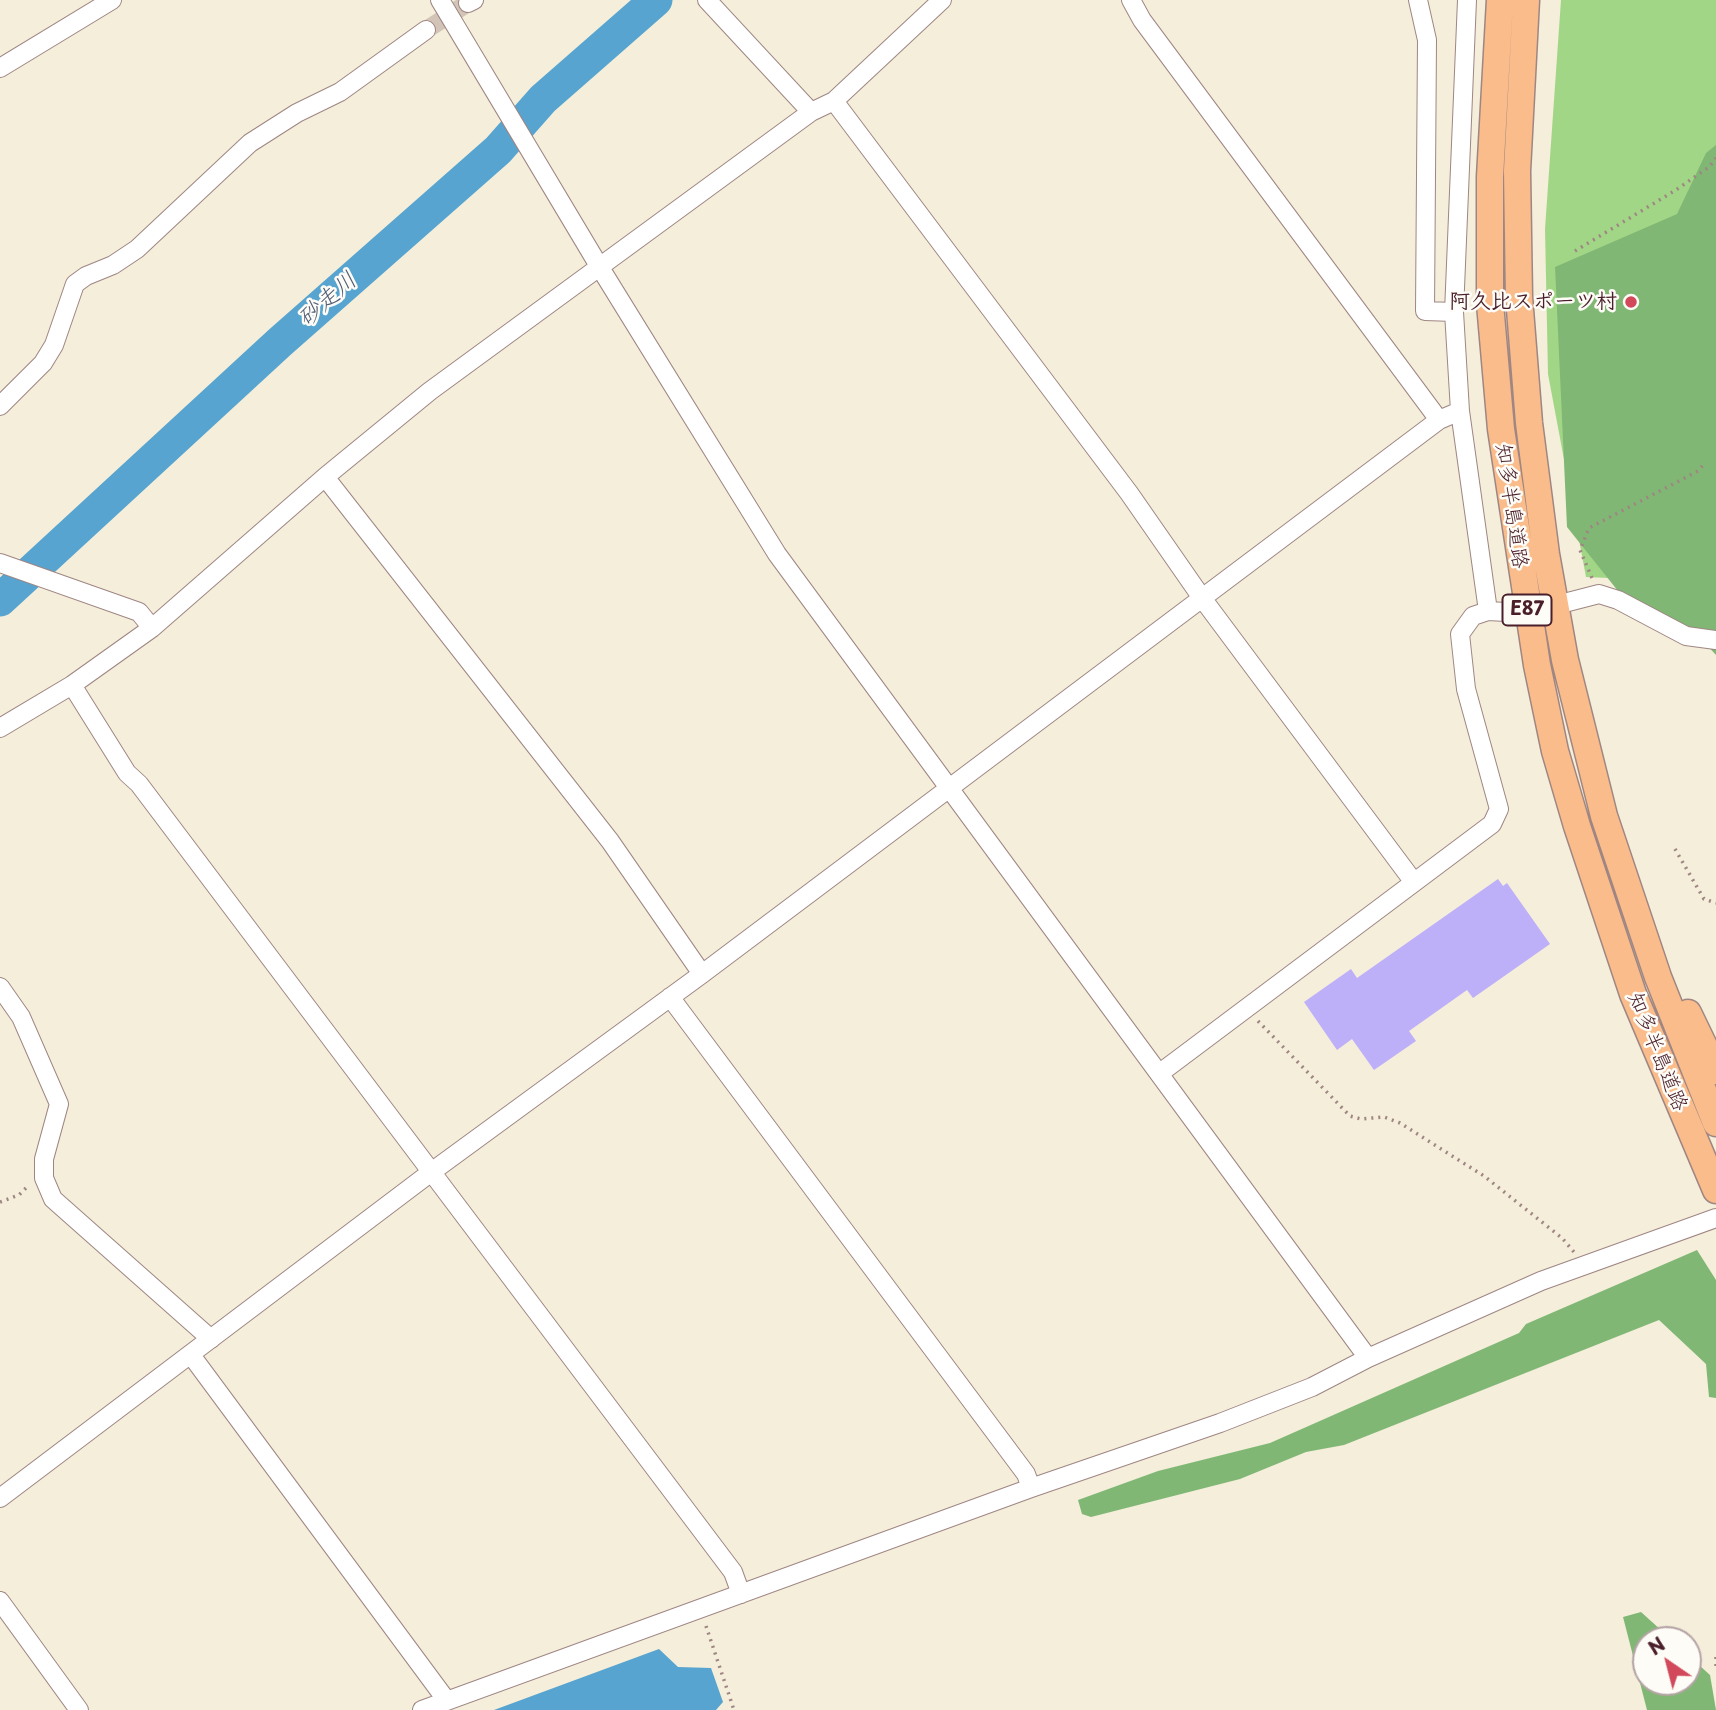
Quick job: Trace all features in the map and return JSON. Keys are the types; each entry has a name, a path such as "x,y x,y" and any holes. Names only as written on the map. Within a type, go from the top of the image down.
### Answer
{"highway":[{"name":"知多半島道路","path":"1500,0 1490,177 1490,304 1501,429 1537,665 1555,751 1628,981 1716,1190"},
{"name":"知多半島道路","path":"1526,0 1517,171 1519,298 1529,423 1564,660 1584,743 1626,882 1658,977 1716,1123"},
{"path":"1626,882 1649,916 1687,1011 1716,1071"}],"street":[{"path":"0,68 112,0"},
{"path":"440,0 599,266 778,554 1368,1358"},
{"path":"707,0 811,111"},
{"path":"0,728 72,685 152,628 324,477 430,391 811,111 834,100 942,0"},
{"path":"1131,0 1142,20 1439,420"},
{"path":"1418,0 1427,40 1425,311 1454,312"},
{"path":"1466,0 1454,312 1460,411 1488,611"},
{"path":"0,406 43,363 54,345 75,284 86,276 113,265 137,249 250,143 297,113 340,92 426,30"},
{"path":"834,100 1129,493 1202,598 1413,881"},
{"path":"0,1498 430,1173 702,974 1439,420 1460,411"},
{"path":"324,477 610,841 702,974"},
{"path":"3,565 139,612 152,628"},
{"path":"1568,602 1599,594 1618,600 1686,636 1716,640"},
{"path":"1160,1073 1244,1007 1492,824 1499,809 1466,689 1460,650 1464,624 1473,616 1488,611 1506,612"},
{"path":"72,685 127,774 139,784 733,1572 741,1594"},
{"path":"0,987 21,1017 59,1104 44,1159 44,1178 53,1199 211,1339"},
{"path":"670,997 1026,1475 1031,1488"},
{"path":"422,1710 1031,1488 1220,1423 1311,1387 1368,1358 1582,1266 1716,1218"},
{"path":"191,1355 447,1701"},
{"path":"0,1601 79,1710"}],"path":[{"path":"1575,251 1676,190 1709,167 1716,158"},
{"path":"1599,594 1580,550 1581,541 1589,528 1704,464"},
{"path":"1675,849 1704,899 1716,903"},
{"path":"1244,1007 1350,1116 1361,1119 1384,1117 1400,1122 1484,1176 1562,1238 1582,1266"},
{"path":"0,1202 19,1195 29,1184 44,1178"},
{"path":"700,1608 734,1710"},
{"path":"1716,1657 1716,1666"}],"green space":[{"name":"阿久比スポーツ村","path":"1561,0 1716,0 1716,611 1674,581 1586,577 1548,374 1545,229"},
{"path":"1716,145 1716,655 1702,640 1618,591 1567,527 1555,267 1677,214 1706,153"},
{"path":"1697,1250 1716,1280 1716,1398 1709,1397 1706,1364 1659,1320 1344,1445 1306,1452 1240,1479 1091,1517 1082,1514 1078,1500 1158,1471 1270,1443 1519,1333 1526,1324"},
{"path":"1641,1612 1656,1626 1632,1626 1632,1652 1623,1617"},
{"path":"1702,1668 1710,1675 1716,1710 1647,1710 1643,1696 1702,1696"}],"water":[{"path":"659,1649 678,1667 711,1668 723,1702 716,1710 494,1710"}],"building":[{"path":"1498,879 1503,886 1507,883 1550,944 1473,998 1467,990 1409,1031 1416,1041 1374,1070 1352,1039 1337,1050 1304,1002 1351,969 1357,978"}],"waterway":[{"name":"砂走川","path":"0,600 280,342 498,150 543,99 656,0"}],"tunnel":[{"path":"426,30 468,3"}],"place":[{"name":"阿久比スポーツ村","path":"1631,302"}]}
